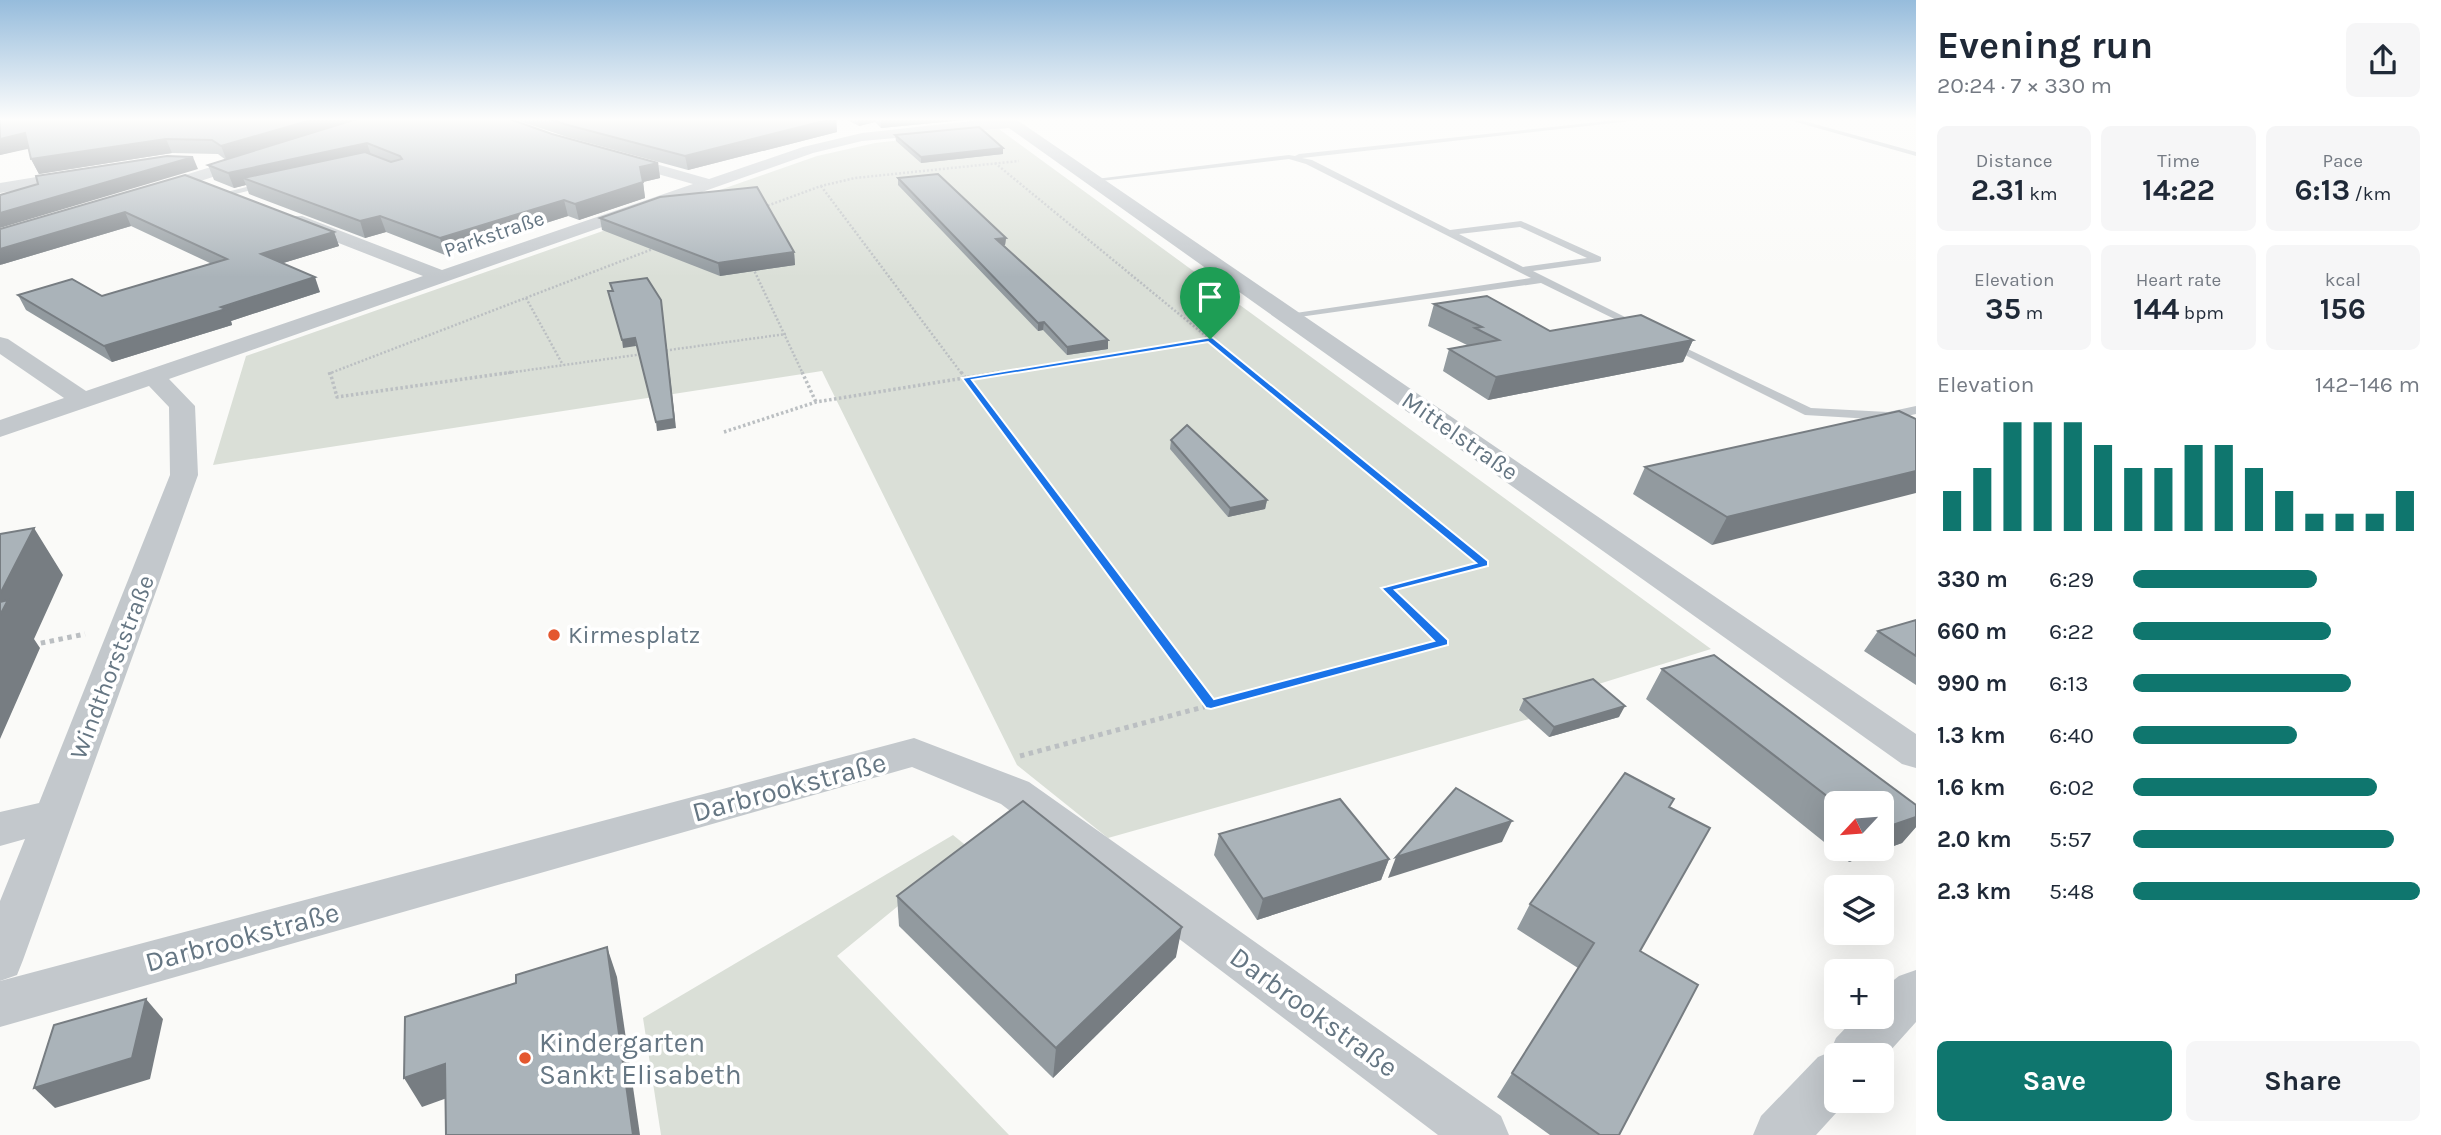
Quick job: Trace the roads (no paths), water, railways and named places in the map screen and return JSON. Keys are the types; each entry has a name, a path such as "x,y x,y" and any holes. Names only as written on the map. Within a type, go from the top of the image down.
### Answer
{"street":[{"path":"139,194 189,171"},
{"path":"193,171 227,193 252,203"},
{"path":"663,171 710,184"},
{"name":"Parkstraße","path":"0,429 748,171"},
{"name":"Mittelstraße","path":"1079,171 1916,754"},
{"path":"0,188 93,173"},
{"path":"277,213 441,276"},
{"path":"0,344 83,400"},
{"name":"Windthorststraße","path":"0,960 184,475 181,406 154,377"},
{"name":"Darbrookstraße","path":"0,1004 914,752 998,786 1026,801 1482,1135"},
{"path":"0,829 54,816"},
{"path":"1865,1043 1904,1000 1916,992"},
{"path":"1780,1135 1824,1088"}],"lane":[{"path":"1092,180 1169,171"},
{"path":"1327,171 1522,271 1809,412 1888,416 1916,410"},
{"path":"227,193 278,182"},
{"path":"1449,233 1521,224 1598,259 1522,271"},
{"path":"1289,317 1541,280"}],"place":[{"name":"Kirmesplatz","path":"554,635"},
{"name":"Kindergarten Sankt Elisabeth","path":"525,1058"}]}
